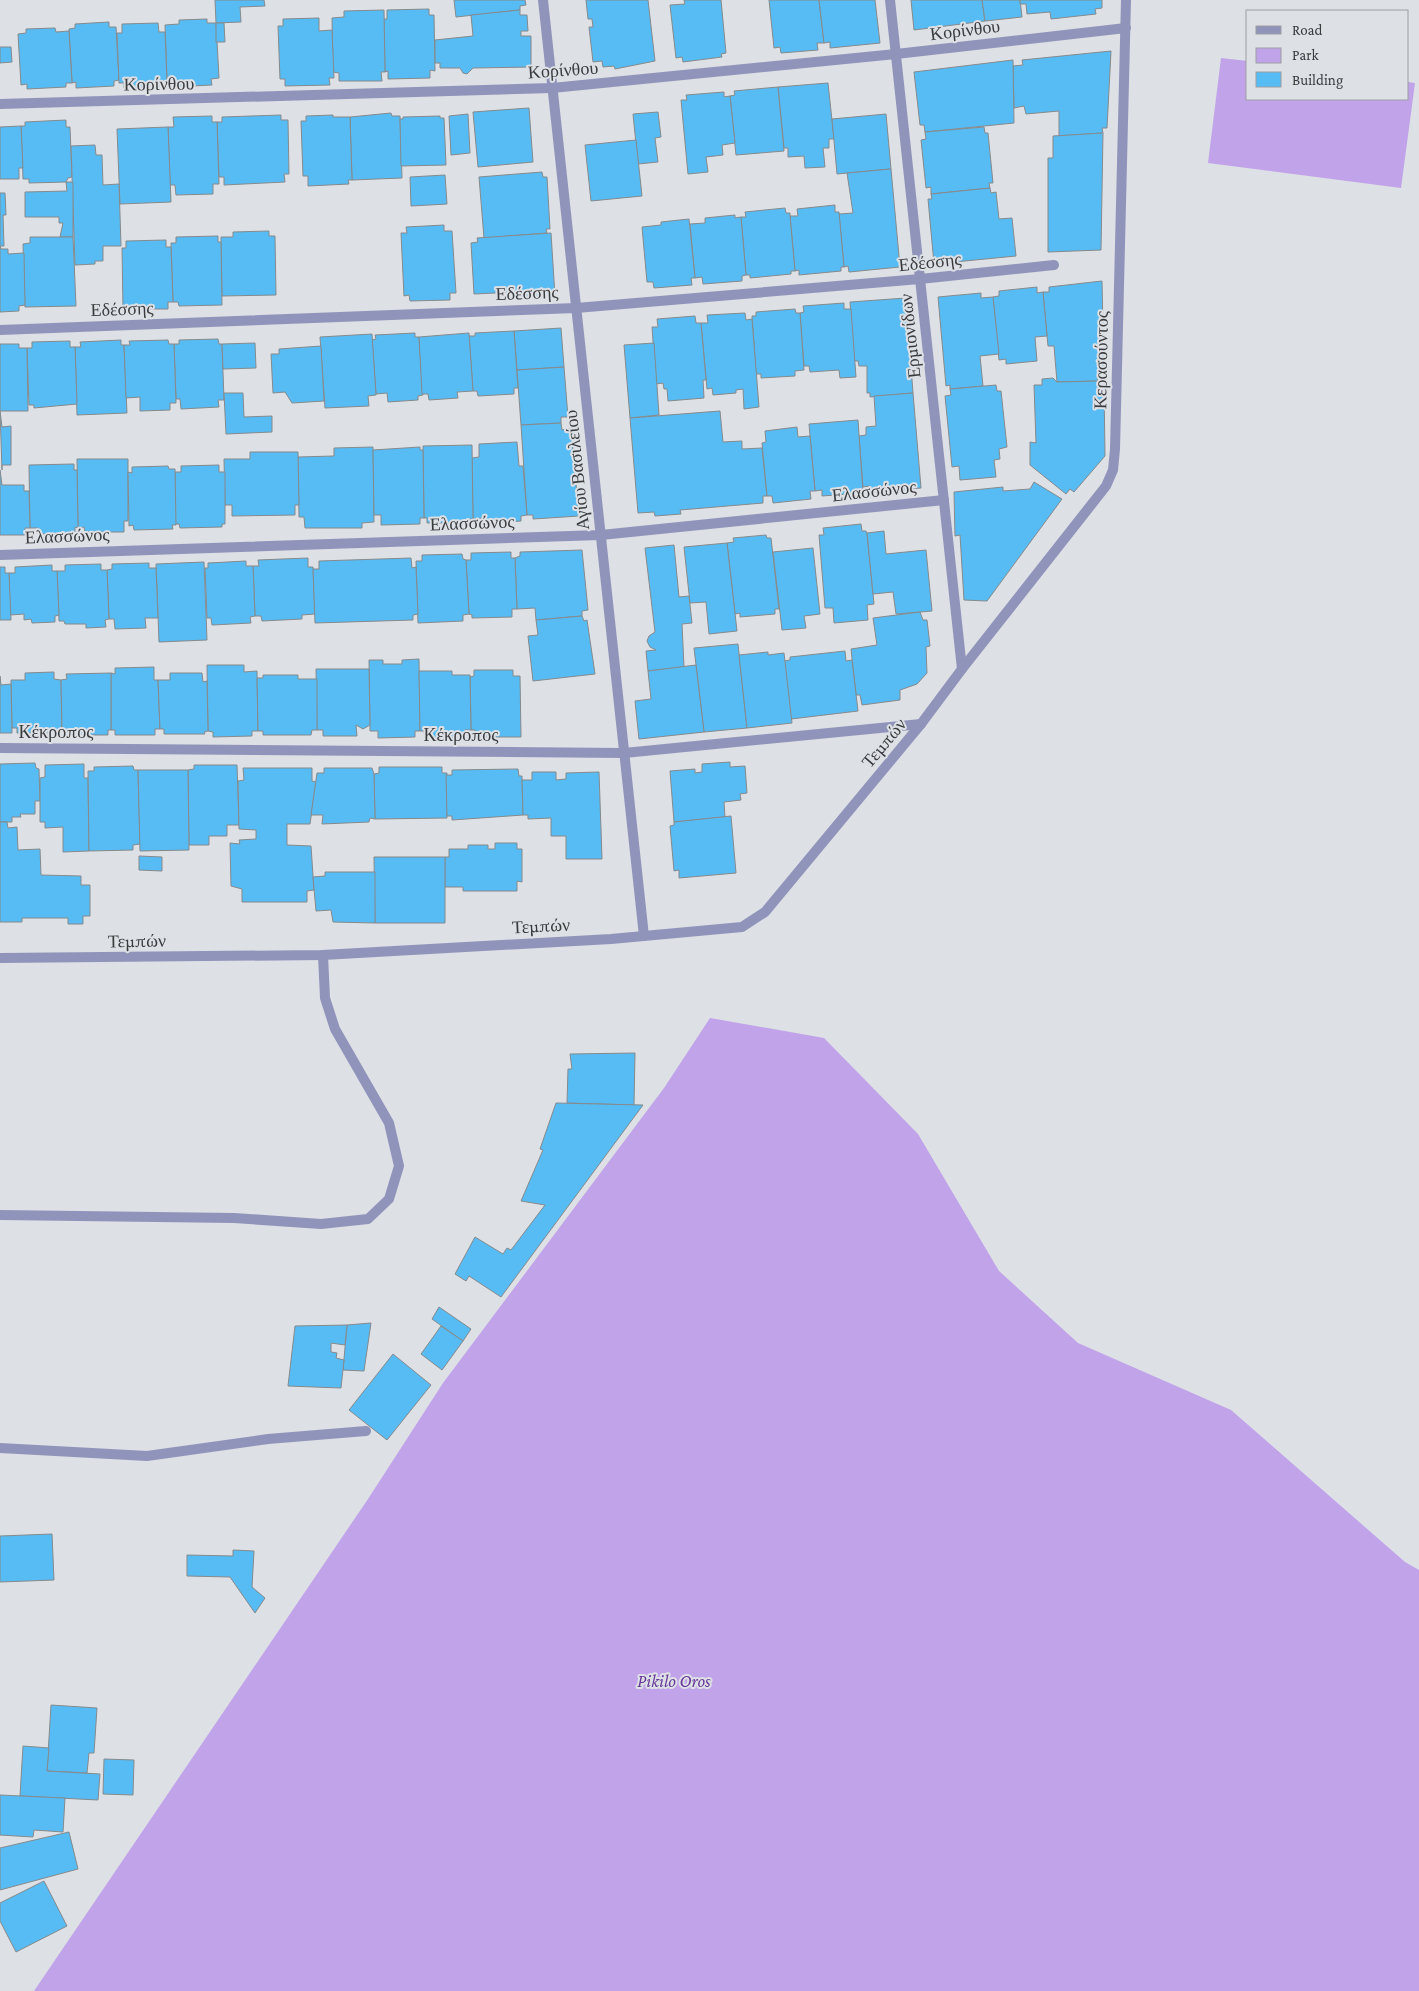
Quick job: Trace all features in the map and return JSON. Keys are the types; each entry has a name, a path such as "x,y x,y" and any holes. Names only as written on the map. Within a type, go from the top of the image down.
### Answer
{"street":[{"name":"Αγίου Βασιλείου","path":"543,0 644,936"},
{"name":"Ερμιονίδων","path":"890,0 962,669"},
{"name":"Κερασούντος","path":"962,669 1106,486 1112,470 1126,0"},
{"name":"Κορίνθου","path":"0,104 552,88 896,54 1126,28"},
{"name":"Εδέσσης","path":"0,330 576,308 920,279 1054,265"},
{"name":"Ελασσώνος","path":"0,555 601,535 944,500"},
{"name":"Τεμπών","path":"0,958 323,955 644,936 742,927 765,912 921,724 962,669"},
{"name":"Κέκροπος","path":"0,748 624,753 921,724"},
{"path":"0,1215 234,1218 321,1224 368,1219 389,1199 399,1166 388,1123 335,1030 325,998 323,955"},
{"path":"0,1448 148,1456 268,1440 366,1432"}],"green space":[{"path":"1221,58 1246,61 1246,100 1409,100 1409,82 1415,83 1401,188 1208,163"},
{"name":"Pikilo Oros","path":"710,1018 824,1038 918,1134 999,1271 1078,1343 1231,1410 1405,1562 1419,1570 1419,1991 34,1991 368,1499 443,1383 664,1088"}],"building":[{"path":"215,0 264,0 265,6 240,7 241,22 216,23"},
{"path":"454,0 525,0 526,5 520,6 520,10 456,17"},
{"path":"586,0 648,0 655,61 615,69 614,66 603,67 602,61 593,62 589,27 593,27 592,19 588,19"},
{"path":"684,0 721,0 726,53 721,54 722,57 683,62 682,57 676,58 670,5 685,4"},
{"path":"769,0 819,0 824,43 817,43 818,50 781,53 780,47 774,48"},
{"path":"819,0 875,0 880,43 830,48 830,42 824,43"},
{"path":"911,0 982,0 985,21 914,30"},
{"path":"982,0 1020,0 1022,17 985,21"},
{"path":"1020,0 1102,0 1102,8 1095,9 1096,14 1051,19 1050,12 1027,14 1026,4 1020,4"},
{"path":"429,9 429,15 434,15 435,71 430,70 430,78 388,79 388,71 385,72 384,19 387,19 387,10"},
{"path":"384,10 385,72 381,72 382,81 339,81 339,73 333,72 332,18 344,17 344,11"},
{"path":"520,10 520,15 527,15 528,31 521,31 521,36 531,36 531,67 473,68 467,74 463,73 460,68 440,68 440,63 435,63 435,40 473,36 471,15"},
{"path":"319,18 319,31 332,30 334,78 329,78 330,85 285,86 285,79 280,79 278,26 283,26 283,19"},
{"path":"207,19 207,23 216,23 219,78 211,79 212,85 172,87 172,81 167,81 165,25 179,24 179,20"},
{"path":"109,22 109,27 116,27 119,80 114,81 114,86 76,88 76,82 72,83 69,29 75,28 75,24"},
{"path":"158,23 159,32 165,32 167,81 163,81 163,86 124,88 124,83 119,83 117,33 122,33 122,24"},
{"path":"216,23 224,23 225,42 216,42"},
{"path":"55,28 56,32 69,31 72,83 66,83 66,87 27,89 27,84 21,85 18,34 26,33 26,29"},
{"path":"0,47 11,47 12,62 0,63"},
{"path":"1111,51 1107,128 1102,128 1103,133 1059,136 1059,111 1026,114 1024,106 1014,108 1013,66 1023,65 1022,60"},
{"path":"1013,60 1014,123 925,132 924,125 920,125 914,72"},
{"path":"828,83 834,139 829,139 829,148 823,148 825,167 805,168 804,156 788,157 788,148 784,148 778,87"},
{"path":"778,87 784,151 736,155 730,96 735,95 734,91"},
{"path":"724,92 724,97 730,96 735,143 722,145 723,155 706,157 708,172 688,174 681,100 687,100 686,95"},
{"path":"529,108 533,162 478,167 473,112"},
{"path":"658,112 661,137 655,138 658,162 638,164 633,114"},
{"path":"391,113 392,116 400,116 402,178 352,180 350,117"},
{"path":"468,114 470,153 451,155 449,116"},
{"path":"886,114 891,169 837,174 832,119"},
{"path":"281,115 281,120 288,120 289,174 284,174 285,182 224,185 224,177 219,177 217,122 222,122 222,117"},
{"path":"333,115 333,117 350,117 352,180 348,180 349,184 308,186 308,176 303,176 301,121 306,121 306,116"},
{"path":"212,116 212,122 217,122 219,184 213,184 213,194 176,195 175,185 170,185 168,127 174,127 173,117"},
{"path":"440,116 440,118 444,118 446,165 401,166 400,119 403,119 403,117"},
{"path":"66,120 66,127 70,127 72,177 68,178 66,182 29,183 29,179 23,179 21,126 25,126 25,122"},
{"path":"21,126 23,168 19,168 19,179 0,179 0,127"},
{"path":"168,127 171,202 120,204 117,129"},
{"path":"984,127 985,133 988,133 993,183 989,183 990,188 931,194 931,187 926,188 921,140 926,139 925,132"},
{"path":"1103,133 1101,250 1048,252 1048,158 1053,158 1053,136"},
{"path":"636,140 642,196 591,201 585,145"},
{"path":"95,145 96,155 102,155 103,185 119,184 121,246 103,246 103,261 95,261 95,264 75,265 71,146"},
{"path":"891,169 900,267 849,272 848,266 844,267 839,214 853,213 847,173"},
{"path":"542,172 543,177 547,177 550,229 546,229 547,233 484,238 479,177"},
{"path":"445,175 447,204 411,206 410,177"},
{"path":"66,182 73,182 73,237 60,237 63,223 59,223 59,217 25,217 25,192 67,191"},
{"path":"990,188 991,193 996,192 999,219 1012,218 1016,256 934,264 928,199 932,199 931,194"},
{"path":"0,193 5,193 6,215 3,215 4,246 0,246"},
{"path":"835,205 835,212 839,212 844,267 841,267 841,271 799,275 799,270 795,271 790,216 798,216 797,209"},
{"path":"785,208 786,213 790,213 795,271 791,271 791,274 750,278 750,275 746,275 741,217 746,217 745,212"},
{"path":"735,215 735,218 741,217 746,275 742,276 742,281 703,284 702,277 695,278 690,224 705,223 705,218"},
{"path":"689,219 695,278 691,278 692,285 654,288 653,282 647,282 642,227 661,225 661,222"},
{"path":"444,225 444,231 452,231 456,293 450,293 450,300 410,301 409,295 404,296 401,233 407,233 406,227"},
{"path":"269,231 269,236 275,236 276,295 222,296 221,237 233,237 233,232"},
{"path":"551,233 555,296 518,298 517,292 474,294 471,243 478,242 477,238"},
{"path":"218,236 218,242 221,242 222,305 179,306 178,302 173,302 171,243 176,243 176,237"},
{"path":"30,237 73,237 76,306 25,307 23,244 30,243"},
{"path":"166,240 166,247 171,247 173,302 168,302 168,309 123,309 122,248 126,248 126,241"},
{"path":"0,246 1,249 8,249 8,254 24,253 25,305 19,306 19,311 0,312"},
{"path":"1102,281 1104,376 1097,376 1098,381 1057,382 1054,346 1048,346 1043,292 1049,292 1049,287"},
{"path":"1037,287 1037,293 1043,292 1047,336 1035,337 1037,361 1006,364 1006,359 999,360 993,297 999,296 999,291"},
{"path":"981,293 981,298 993,297 999,354 980,356 983,386 950,389 950,385 946,386 938,297"},
{"path":"906,298 913,393 870,397 870,393 867,393 867,366 859,366 858,361 854,361 850,302"},
{"path":"844,303 844,309 851,309 856,377 840,378 839,370 810,372 809,366 804,366 800,313 804,312 803,306"},
{"path":"795,309 796,313 800,313 804,370 795,371 795,376 761,378 761,374 756,374 752,316 756,316 756,312"},
{"path":"745,313 746,320 752,319 759,407 744,409 743,389 736,390 736,393 713,395 712,388 707,389 701,323 708,323 707,315"},
{"path":"695,316 696,323 701,323 706,380 703,380 704,398 668,401 667,389 664,389 663,383 656,384 652,327 658,327 657,319"},
{"path":"561,328 564,367 517,370 514,331"},
{"path":"514,331 518,388 514,388 514,394 478,396 477,391 473,391 469,336 475,336 475,333"},
{"path":"415,333 415,337 419,337 423,395 418,396 418,400 388,402 387,393 376,394 372,340 376,339 375,335"},
{"path":"469,333 473,391 457,392 458,398 429,400 428,394 422,394 419,337"},
{"path":"372,334 376,395 368,396 369,406 325,408 320,337"},
{"path":"218,339 219,344 222,344 224,400 218,400 219,407 181,409 180,399 176,399 174,344 179,344 179,340"},
{"path":"121,340 121,345 124,345 127,413 77,415 75,347 81,347 80,342"},
{"path":"168,340 169,344 174,344 176,403 170,403 170,410 140,411 140,397 126,398 124,345 130,345 129,341"},
{"path":"70,341 70,347 75,347 77,404 34,408 34,405 29,405 27,348 32,348 32,342"},
{"path":"255,343 256,368 223,369 222,344"},
{"path":"654,343 659,415 630,418 624,345"},
{"path":"0,344 19,344 19,348 27,348 28,411 0,411"},
{"path":"321,346 324,401 292,403 285,392 273,393 271,354 279,354 279,349"},
{"path":"564,367 568,417 561,417 561,423 521,425 517,370"},
{"path":"1053,378 1057,382 1098,381 1098,386 1104,387 1105,456 1074,492 1070,489 1066,494 1030,465 1030,442 1036,443 1034,385 1042,385 1042,379"},
{"path":"996,385 997,391 1001,391 1007,447 999,449 1000,459 994,460 996,477 960,480 959,466 952,467 945,396 951,395 950,389"},
{"path":"224,393 243,393 244,417 272,416 272,432 226,434"},
{"path":"913,393 921,488 871,492 870,486 863,487 859,436 866,435 866,427 876,426 874,396"},
{"path":"0,411 2,427 11,426 11,465 2,465 2,470"},
{"path":"720,411 723,442 742,441 742,449 762,448 767,496 763,496 763,503 680,510 681,514 655,516 654,512 638,513 630,418"},
{"path":"858,420 863,493 822,496 822,490 815,491 809,424"},
{"path":"561,423 562,430 571,428 579,516 533,519 533,515 527,515 521,425"},
{"path":"797,427 798,437 810,436 815,491 810,491 811,499 773,503 772,496 767,496 762,443 766,442 765,431"},
{"path":"517,442 519,466 523,466 527,515 521,516 521,521 482,524 482,518 473,519 472,458 479,457 479,444"},
{"path":"472,445 473,519 470,519 470,523 427,523 427,518 424,518 423,446"},
{"path":"373,447 374,522 362,523 362,528 305,528 304,517 299,517 298,457 334,456 334,448"},
{"path":"420,447 420,450 423,450 424,518 420,518 420,524 381,525 381,515 374,515 373,450"},
{"path":"250,452 298,452 299,505 295,505 295,515 232,516 232,505 225,505 224,459 250,459"},
{"path":"77,459 128,459 128,521 124,521 124,532 85,532 84,527 78,528"},
{"path":"74,464 74,470 77,470 78,528 75,527 75,534 38,534 38,528 30,528 29,465"},
{"path":"219,465 219,472 225,472 225,524 222,524 222,527 180,528 179,524 175,524 175,472 181,472 181,466"},
{"path":"168,466 169,469 175,469 176,525 172,525 173,529 134,530 133,525 129,526 128,472 132,473 132,467"},
{"path":"0,470 2,485 24,485 24,491 29,491 30,528 25,528 25,535 0,535"},
{"path":"1034,482 1062,499 987,601 964,600 960,535 955,536 954,492 1003,487 1003,491 1030,489"},
{"path":"861,524 862,531 867,533 874,604 867,605 868,620 834,623 833,608 825,608 819,535 824,535 823,528"},
{"path":"884,531 886,554 926,550 932,611 896,614 893,592 873,594 867,533"},
{"path":"766,535 767,538 771,538 779,609 775,609 775,614 740,617 740,613 735,614 727,543 734,542 733,538"},
{"path":"727,543 737,631 709,634 706,602 690,603 684,547"},
{"path":"674,545 679,597 689,596 692,623 682,624 684,667 648,671 646,651 656,650 650,647 647,641 649,636 655,632 645,548"},
{"path":"813,548 820,614 804,616 806,628 782,630 773,552"},
{"path":"582,550 588,610 582,611 582,616 536,620 535,608 517,609 515,558 520,556 520,552"},
{"path":"511,552 511,558 515,558 517,609 512,609 512,617 472,618 472,615 469,614 466,560 471,560 471,553"},
{"path":"462,554 463,559 466,560 469,614 463,615 463,621 418,623 416,561 422,561 422,555"},
{"path":"308,558 308,567 313,567 315,614 302,615 302,619 262,621 261,616 255,616 253,566 259,566 258,560"},
{"path":"411,558 412,568 416,567 418,614 413,615 413,620 315,623 313,569 319,569 319,561"},
{"path":"246,561 246,566 253,566 255,616 250,617 251,623 212,625 211,618 207,618 205,568 208,568 208,563"},
{"path":"204,562 207,640 159,642 156,564"},
{"path":"149,563 149,568 156,568 158,618 145,618 146,628 115,629 114,619 109,619 107,570 112,569 112,564"},
{"path":"101,564 101,570 107,570 109,619 105,620 106,627 86,628 86,624 65,624 64,621 59,621 57,571 65,571 65,565"},
{"path":"52,565 52,571 57,571 59,615 55,616 55,622 32,623 31,619 24,620 24,614 10,615 9,573 15,573 15,567"},
{"path":"0,567 5,567 5,573 9,573 11,620 0,620"},
{"path":"920,612 923,620 927,620 930,646 926,647 927,673 917,684 900,690 900,700 862,705 860,695 856,695 851,649 877,645 873,618"},
{"path":"582,616 584,621 587,620 595,674 533,681 528,636 538,635 536,620"},
{"path":"738,644 747,728 704,732 694,648"},
{"path":"845,651 846,661 852,660 858,711 791,719 784,661 790,660 790,657"},
{"path":"768,652 768,655 784,653 792,723 747,728 739,655"},
{"path":"419,659 420,731 415,731 415,737 378,738 378,731 370,731 369,660 383,660 383,664 402,664 402,660"},
{"path":"207,665 244,665 244,672 257,671 258,731 252,731 252,736 213,737 213,732 208,731"},
{"path":"696,665 704,732 639,739 635,701 651,699 648,671"},
{"path":"154,667 154,680 158,680 160,729 155,729 155,735 115,735 115,730 111,730 111,673 115,674 115,668"},
{"path":"316,669 369,669 370,725 363,729 356,725 357,736 323,736 323,730 317,730"},
{"path":"474,670 513,670 513,676 520,676 521,737 475,737 475,730 471,730 470,677 474,676"},
{"path":"419,671 452,671 452,675 470,675 471,730 465,730 465,737 425,738 424,731 420,731"},
{"path":"54,672 54,679 61,680 62,731 57,731 58,733 17,733 17,728 12,728 11,680 25,680 25,673"},
{"path":"111,673 111,730 108,730 108,735 67,735 66,731 62,731 61,680 67,679 66,674"},
{"path":"170,673 202,673 203,682 207,681 208,731 204,732 205,734 164,734 164,729 160,729 158,680 170,680"},
{"path":"263,675 298,675 298,679 317,679 317,730 312,730 311,735 263,735 263,731 258,731 257,678 263,678"},
{"path":"0,676 1,685 11,684 12,733 0,733"},
{"path":"730,762 730,767 745,766 747,793 740,794 741,800 724,802 725,817 674,822 670,771 695,769 695,773 702,772 702,764"},
{"path":"35,763 36,768 39,769 40,801 35,801 35,814 20,814 21,817 12,817 12,822 0,822 0,764"},
{"path":"84,764 84,778 88,778 89,851 63,852 63,827 45,828 45,822 40,822 40,778 45,777 45,765"},
{"path":"194,765 237,765 239,825 227,825 227,836 209,836 209,845 189,845 188,770 194,769"},
{"path":"133,766 134,770 138,770 140,844 133,845 133,850 89,851 88,771 94,771 94,767"},
{"path":"379,767 442,767 442,773 447,773 447,818 375,819 374,774 379,773"},
{"path":"243,768 312,768 312,781 316,782 310,824 287,824 287,845 311,846 314,890 307,891 307,902 242,902 242,889 231,886 230,843 240,844 239,840 256,839 256,830 239,829 238,781 244,780"},
{"path":"324,768 372,768 374,774 375,819 370,818 369,822 322,824 323,815 311,815 317,773 324,773"},
{"path":"518,769 519,776 522,776 523,815 452,820 452,816 447,816 446,775 452,775 452,770"},
{"path":"138,770 188,770 189,850 140,851"},
{"path":"532,772 556,772 556,780 566,779 566,773 599,772 602,859 566,859 566,836 551,836 551,818 528,819 528,815 523,815 522,780 532,780"},
{"path":"731,816 736,873 679,878 679,870 674,871 670,826 674,825 674,822"},
{"path":"0,822 7,822 8,828 17,827 18,850 40,849 41,875 81,876 81,885 90,885 90,916 83,916 83,924 68,924 68,918 22,918 22,922 0,922"},
{"path":"495,843 517,843 517,849 522,849 522,882 517,881 517,891 463,891 463,887 445,887 445,857 449,857 449,849 468,849 468,845 488,845 488,849 495,849"},
{"path":"139,856 162,857 162,871 139,870"},
{"path":"374,857 445,857 445,923 375,923"},
{"path":"325,872 375,872 375,923 333,922 331,910 316,911 313,877 325,876"},
{"path":"635,1053 634,1105 567,1103 568,1069 572,1069 570,1054"},
{"path":"556,1103 643,1105 501,1297 469,1276 466,1281 455,1274 475,1237 503,1254 507,1248 511,1250 545,1205 521,1201 543,1150 540,1149"},
{"path":"439,1307 471,1329 463,1341 432,1319"},
{"path":"371,1323 364,1371 343,1370 347,1325"},
{"path":"347,1325 345,1345 331,1343 331,1352 337,1353 336,1358 344,1360 341,1388 288,1386 295,1326"},
{"path":"441,1326 463,1341 442,1370 421,1354"},
{"path":"393,1354 431,1385 387,1440 349,1410"},
{"path":"52,1534 54,1580 0,1582 0,1536"},
{"path":"233,1550 254,1551 252,1587 265,1598 255,1613 230,1577 187,1576 187,1555 233,1556"},
{"path":"51,1705 97,1708 94,1753 89,1753 87,1773 47,1771"},
{"path":"23,1746 49,1748 47,1771 100,1774 98,1800 20,1796"},
{"path":"104,1759 134,1760 133,1795 103,1794"},
{"path":"0,1795 65,1798 63,1832 34,1830 33,1837 0,1835"},
{"path":"69,1832 78,1869 0,1890 0,1848"},
{"path":"44,1881 67,1926 16,1952 0,1921 0,1903"}]}
